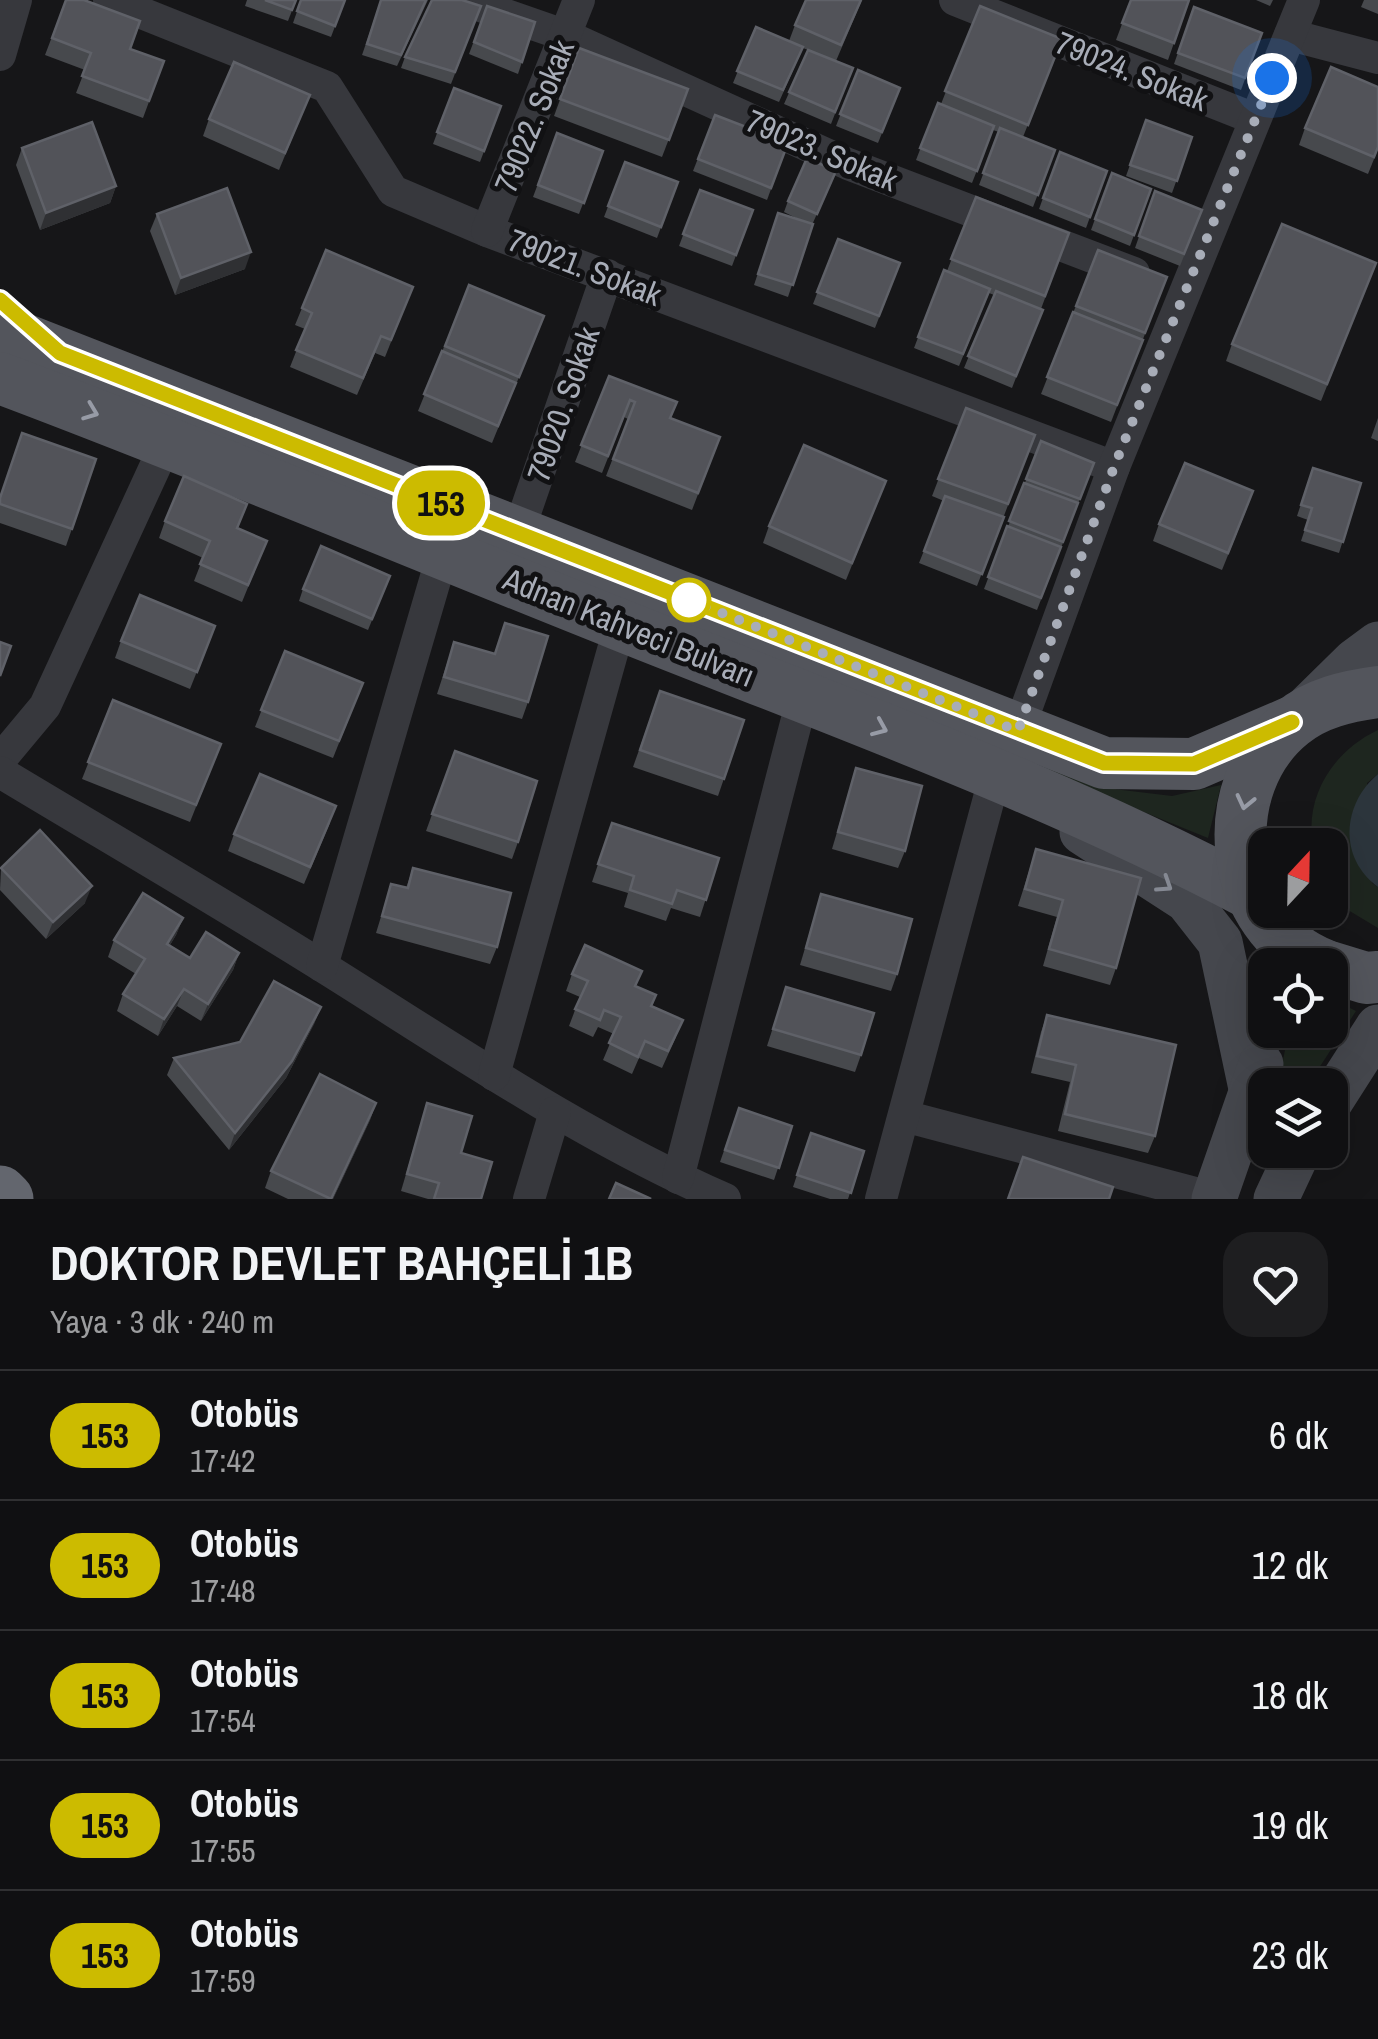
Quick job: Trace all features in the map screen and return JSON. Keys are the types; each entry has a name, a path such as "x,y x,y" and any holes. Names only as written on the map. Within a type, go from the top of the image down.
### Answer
{"highway":[{"path":"0,1192 6,1199"}],"main road":[{"path":"0,300 60,353"},
{"path":"0,330 60,353"},
{"name":"Adnan Kahveci Bulvarı","path":"60,353 518,533 1006,754 1248,892"},
{"name":"Adnan Kahveci Bulvarı","path":"0,378 803,696 1006,754 1104,763 1194,764 1292,722 1332,700 1378,692"},
{"path":"1248,883 1238,846 1243,797 1262,756 1355,660 1378,644"},
{"path":"1006,754 1187,900 1220,942 1248,1074"},
{"path":"1275,928 1300,948"},
{"path":"1348,972 1378,977"},
{"path":"1348,1074 1378,1027"},
{"path":"1214,1198 1248,1104"},
{"path":"1276,1199 1291,1168"}],"street":[{"path":"0,55 16,0"},
{"name":"79021. Sokak","path":"109,0 327,86 392,191 1114,467"},
{"name":"79023. Sokak","path":"463,0 567,36 848,164 1185,293"},
{"name":"79022. Sokak","path":"487,230 567,36 578,0"},
{"name":"79024. Sokak","path":"954,0 1254,119"},
{"path":"882,1199 1006,754 1114,467 1304,0"},
{"path":"1290,35 1378,58"},
{"name":"79020. Sokak","path":"518,533 607,275"},
{"path":"0,760 46,706 167,441"},
{"path":"322,966 443,553"},
{"path":"494,1075 620,625"},
{"path":"678,1178 803,696"},
{"path":"0,772 555,1112 725,1199"},
{"path":"530,1199 555,1112"},
{"path":"904,1116 1214,1198"}],"shaded area":[{"path":"813,678 1114,789 1172,796 1221,785 1208,838"},
{"path":"1378,730 1378,774 1367,783 1372,883 1378,887 1378,928 1348,910 1348,828 1311,827 1318,792 1326,776 1348,749"},
{"path":"1378,774 1378,887 1356,861 1350,831 1357,800"},
{"path":"1348,1007 1356,1011 1348,1023"},
{"path":"1285,1048 1332,1048 1319,1068 1281,1068"}],"building":[{"path":"66,0 84,0 140,21 130,49 164,61 149,101 82,76 91,53 52,38"},
{"path":"265,0 296,0 292,10"},
{"path":"301,0 345,0 335,26 297,11"},
{"path":"381,0 426,0 401,55 367,44"},
{"path":"432,0 462,0 481,6 455,72 405,57"},
{"path":"806,0 861,0 841,45 795,25"},
{"path":"1131,0 1189,0 1174,43 1122,23"},
{"path":"487,6 535,22 522,62 474,42"},
{"path":"980,6 1062,39 1028,125 945,91"},
{"path":"1194,7 1262,33 1245,78 1178,53"},
{"path":"756,27 803,47 783,90 737,71"},
{"path":"579,48 688,89 669,140 560,99"},
{"path":"808,50 853,68 835,112 789,92"},
{"path":"234,62 310,95 285,153 209,119"},
{"path":"1331,67 1378,87 1378,147 1374,157 1305,128"},
{"path":"858,70 900,88 882,132 840,114"},
{"path":"454,88 501,106 484,151 437,132"},
{"path":"938,103 994,126 977,171 920,148"},
{"path":"715,115 788,143 771,188 698,159"},
{"path":"1146,120 1192,137 1177,181 1130,165"},
{"path":"92,122 116,186 46,213 22,148"},
{"path":"1000,128 1055,150 1038,195 983,173"},
{"path":"557,133 603,151 584,203 538,185"},
{"path":"1060,152 1107,171 1090,217 1043,198"},
{"path":"807,158 836,171 817,214 788,201"},
{"path":"625,162 678,182 661,227 608,206"},
{"path":"1112,173 1151,189 1134,235 1095,219"},
{"path":"227,188 251,252 181,278 157,214"},
{"path":"700,190 753,210 736,255 683,234"},
{"path":"1155,191 1202,210 1184,254 1139,236"},
{"path":"976,197 1069,233 1045,296 951,259"},
{"path":"778,213 813,224 793,285 758,274"},
{"path":"1282,224 1376,263 1327,384 1232,344"},
{"path":"838,239 900,263 879,316 817,292"},
{"path":"326,250 413,287 391,340 381,336 363,378 296,350 312,313 302,308"},
{"path":"1098,250 1167,277 1145,333 1076,306"},
{"path":"944,270 990,289 963,354 918,337"},
{"path":"469,285 544,316 519,377 445,346"},
{"path":"996,291 1043,310 1016,376 968,356"},
{"path":"1073,312 1143,340 1117,405 1047,377"},
{"path":"442,351 516,383 498,426 424,394"},
{"path":"609,376 677,402 670,418 720,437 698,493 613,459 635,402 630,400 608,456 581,445"},
{"path":"966,408 1035,435 1008,504 938,479"},
{"path":"22,433 96,459 72,529 0,504"},
{"path":"1041,441 1094,463 1080,499 1026,479"},
{"path":"804,445 886,481 852,563 769,526"},
{"path":"1185,463 1253,491 1228,553 1159,524"},
{"path":"1313,468 1361,483 1343,542 1305,530 1312,508 1301,505"},
{"path":"184,476 247,504 237,528 267,541 248,585 200,564 210,541 165,521"},
{"path":"1024,483 1078,503 1063,542 1009,521"},
{"path":"945,496 1004,517 982,574 924,551"},
{"path":"1007,526 1061,547 1041,598 988,577"},
{"path":"321,546 390,576 372,619 303,589"},
{"path":"140,595 215,626 197,672 121,641"},
{"path":"505,623 548,636 528,702 444,677 454,642 495,654"},
{"path":"0,642 11,646 0,676"},
{"path":"285,651 363,683 339,741 261,710"},
{"path":"660,691 744,720 724,779 640,750"},
{"path":"113,700 221,744 196,805 88,762"},
{"path":"455,751 537,781 518,842 432,814"},
{"path":"856,768 922,786 905,851 838,832"},
{"path":"260,774 336,806 310,867 234,834"},
{"path":"612,823 719,858 706,900 677,890 672,904 630,890 634,876 598,864"},
{"path":"40,830 92,886 53,922 1,868"},
{"path":"1036,849 1141,878 1116,968 1049,949 1063,900 1025,889"},
{"path":"413,868 511,893 497,947 382,916 391,884 408,888"},
{"path":"143,893 183,918 167,944 190,958 206,932 239,953 208,1004 184,989 164,1019 123,994 145,959 114,940"},
{"path":"821,894 912,919 897,974 806,948"},
{"path":"585,945 642,971 635,986 656,995 651,1006 683,1020 668,1051 645,1041 638,1057 609,1043 621,1017 604,1010 600,1020 575,1009 588,981 572,974"},
{"path":"274,981 321,1007 292,1061 235,1133 174,1058 240,1042"},
{"path":"786,987 874,1013 861,1055 773,1029"},
{"path":"1047,1015 1176,1045 1155,1136 1065,1114 1076,1065 1037,1056"},
{"path":"320,1074 376,1103 331,1199 271,1171"},
{"path":"427,1103 472,1116 461,1153 492,1162 481,1199 434,1199 439,1183 407,1174"},
{"path":"739,1108 792,1126 779,1168 725,1150"},
{"path":"811,1133 864,1151 851,1193 797,1175"},
{"path":"1023,1157 1113,1187 1109,1199 1008,1199"},
{"path":"616,1183 651,1199 609,1199"}],"bus line":[{"name":"153","path":"0,300 60,353 1104,763 1194,764 1292,722"}],"route":[{"path":"689,600 1018,731 1114,467 1272,78"}]}
